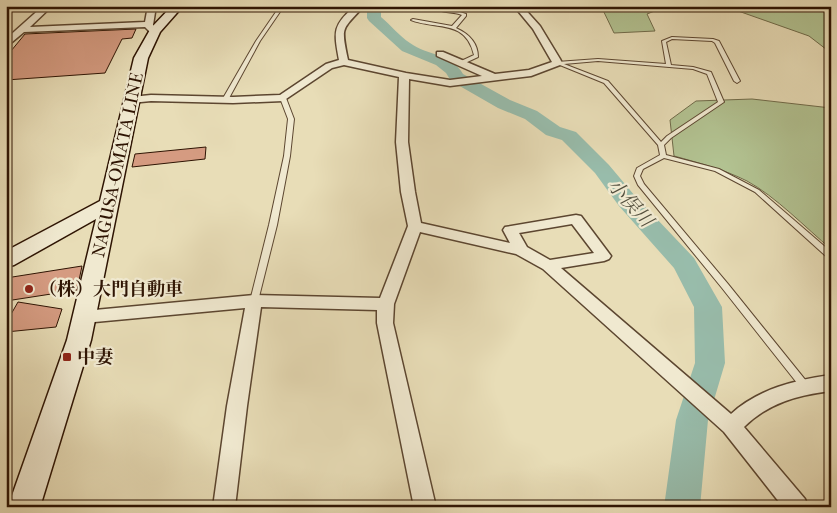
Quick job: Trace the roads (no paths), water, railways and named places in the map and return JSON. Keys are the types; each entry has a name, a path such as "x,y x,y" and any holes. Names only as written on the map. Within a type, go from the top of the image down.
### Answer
{"main road":[{"name":"NAGUSA-OMATA LINE","path":"24,507 72,366 141,58 152,27 178,6"},
{"path":"6,260 108,204"}],"street":[{"path":"6,44 48,6"},
{"path":"20,30 152,27 152,6"},
{"path":"344,62 338,32 339,27 360,6"},
{"path":"132,100 150,98 225,100 283,98 329,66 344,62 439,82 460,82 531,73 557,63 537,28 518,6"},
{"path":"440,54 495,78"},
{"path":"406,76 404,78 402,142 408,192 415,226 386,304 385,323 424,507"},
{"path":"521,250 510,230 576,219 604,256 548,265"},
{"path":"415,226 521,250 548,265 728,423 797,507"},
{"path":"84,317 254,300 386,304"},
{"path":"224,507 237,406 254,300"},
{"path":"728,423 744,412 785,391 804,386 831,383"}],"lane":[{"path":"225,100 258,41 282,6"},
{"path":"434,6 436,9 461,12 465,15 453,28"},
{"path":"413,20 453,28 469,37 475,46 476,56 460,63"},
{"path":"669,66 664,41 672,38 713,40 717,42 737,81"},
{"path":"557,63 598,60 693,68 709,74 721,102 669,137 661,145"},
{"path":"557,63 606,82 661,145 663,156"},
{"path":"254,300 273,225 287,156 291,119 283,98"},
{"path":"804,386 725,286 641,186 637,176 640,168 663,156 717,170 756,191 831,256"}],"waterway":[{"name":"小俣川","path":"374,6 374,18 407,48 442,61 453,70 457,77 504,104 531,115 553,131 569,136 602,169 627,201 685,264 708,307 710,363 692,420 682,507"}],"place":[{"name":"（株）大門自動車","path":"29,289"},
{"name":"中妻","path":"67,357"}]}
